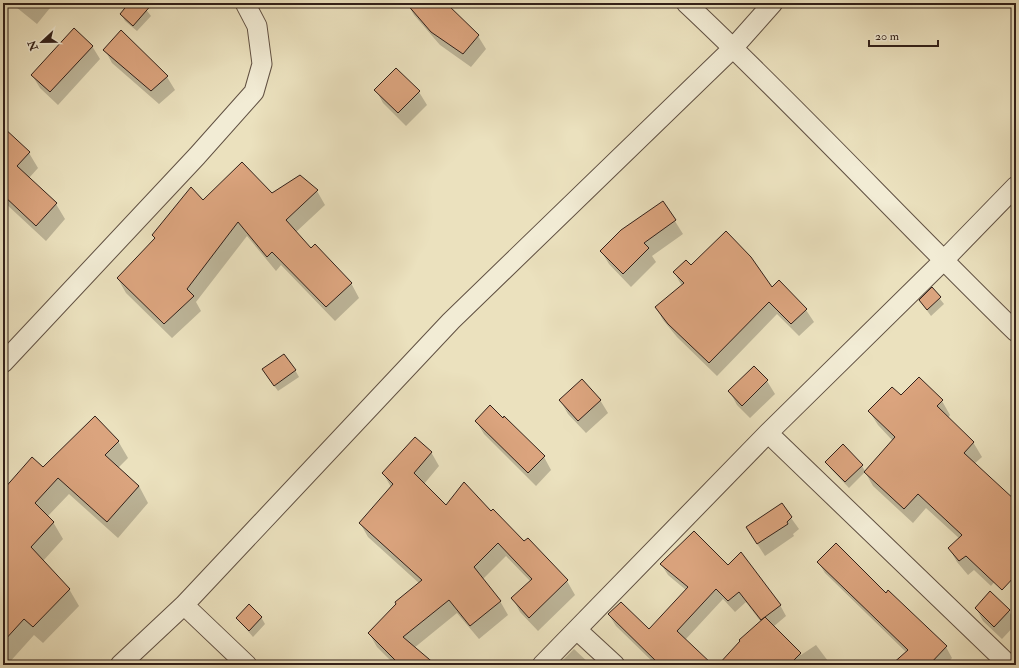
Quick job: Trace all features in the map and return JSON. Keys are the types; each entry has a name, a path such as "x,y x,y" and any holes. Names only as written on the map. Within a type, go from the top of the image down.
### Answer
{"street":[{"path":"3,363 198,156 254,92 262,64 257,26 245,3"},
{"path":"686,3 734,48 943,261 1016,332"},
{"path":"120,665 184,605 451,321 734,48 774,3"},
{"path":"542,665 768,433 943,261 1016,186"},
{"path":"768,433 1009,665"},
{"path":"184,605 247,665"},
{"path":"577,630 614,665"}],"building":[{"path":"129,3 153,3 133,26 120,14"},
{"path":"406,3 446,3 479,35 463,54 431,32"},
{"path":"74,28 93,46 50,92 31,75"},
{"path":"121,30 168,76 151,91 103,50"},
{"path":"396,68 420,91 398,113 374,90"},
{"path":"3,127 30,152 17,166 57,203 36,226 3,195"},
{"path":"242,162 272,193 300,175 318,190 286,220 311,248 315,244 352,283 326,307 272,252 267,257 238,222 187,289 194,296 164,324 117,278 155,238 152,235 191,187 203,200"},
{"path":"663,201 676,220 644,243 649,248 623,274 600,251 621,230"},
{"path":"726,231 751,257 772,287 779,280 807,309 791,324 769,302 709,363 668,324 655,307 684,283 673,272 686,260 691,265"},
{"path":"932,287 941,297 927,310 919,300"},
{"path":"284,354 296,370 274,386 262,369"},
{"path":"754,366 768,380 742,406 728,391"},
{"path":"919,377 943,400 937,406 974,442 964,453 1016,501 1016,575 1002,590 966,556 959,561 948,548 962,535 918,494 904,509 864,472 895,437 868,411 892,387 901,395"},
{"path":"582,379 601,400 578,421 559,400"},
{"path":"490,405 503,418 504,416 545,456 528,473 475,421"},
{"path":"95,416 119,441 105,455 139,486 107,522 58,478 35,503 54,522 31,547 70,589 33,627 24,619 3,642 3,490 32,457 43,467"},
{"path":"415,437 432,452 414,473 446,505 464,482 491,511 493,509 524,541 528,538 568,580 529,618 511,598 532,579 498,543 474,567 501,601 470,626 449,600 403,637 436,665 400,665 368,633 396,604 395,602 422,580 359,523 393,484 382,473"},
{"path":"843,444 863,465 845,482 825,462"},
{"path":"782,503 792,517 787,522 788,524 757,544 746,527"},
{"path":"694,531 728,565 741,552 781,605 761,620 739,592 728,601 716,589 677,631 713,665 660,665 608,614 621,602 649,629 688,587 660,564"},
{"path":"836,543 886,593 888,590 947,646 929,665 891,665 908,650 817,562"},
{"path":"990,591 1010,610 994,627 975,608"},
{"path":"249,604 262,617 249,631 236,618"},
{"path":"765,617 801,653 789,665 718,665 740,641 739,640"}]}
